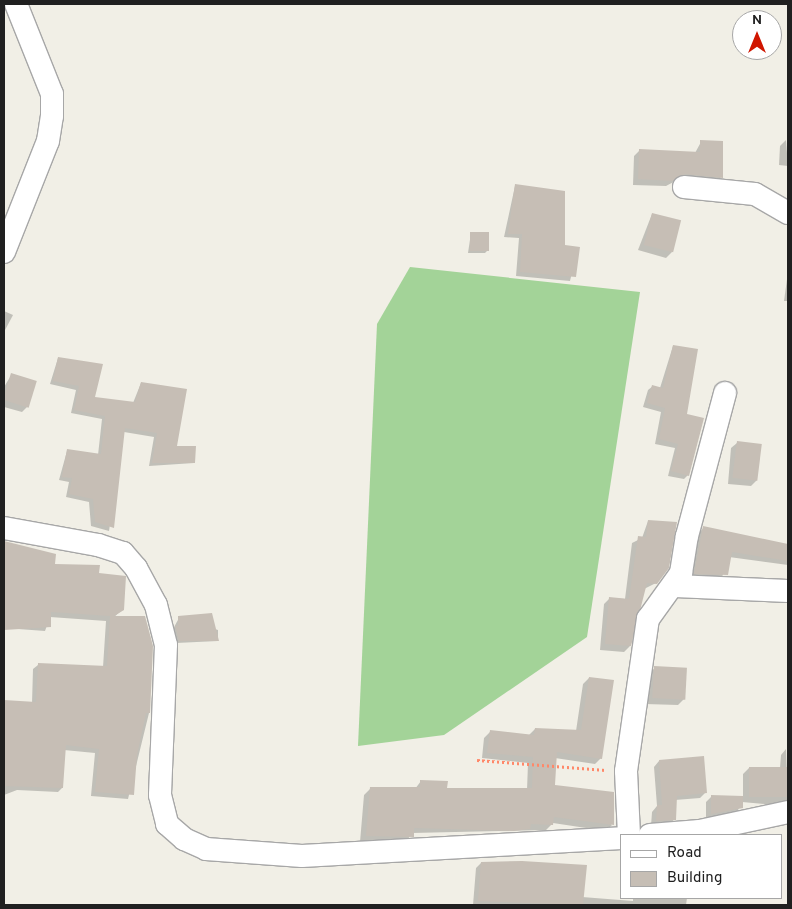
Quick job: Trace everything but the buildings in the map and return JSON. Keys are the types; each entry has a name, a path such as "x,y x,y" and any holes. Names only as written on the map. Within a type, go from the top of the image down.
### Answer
{"street":[{"path":"4,252 48,141 52,116 52,94 16,4"},
{"path":"684,187 755,194 788,213"},
{"path":"629,834 626,772 648,619 675,586 725,394"},
{"path":"4,528 98,545 123,553 136,568 156,605 166,645 160,795 167,824 184,839 206,849 302,856 620,838"},
{"path":"675,586 788,591"},
{"path":"662,834 700,831 788,812"}],"path":[{"path":"477,760 626,772"}],"green space":[{"path":"410,267 640,292 587,637 444,735 358,746 377,324"}]}
